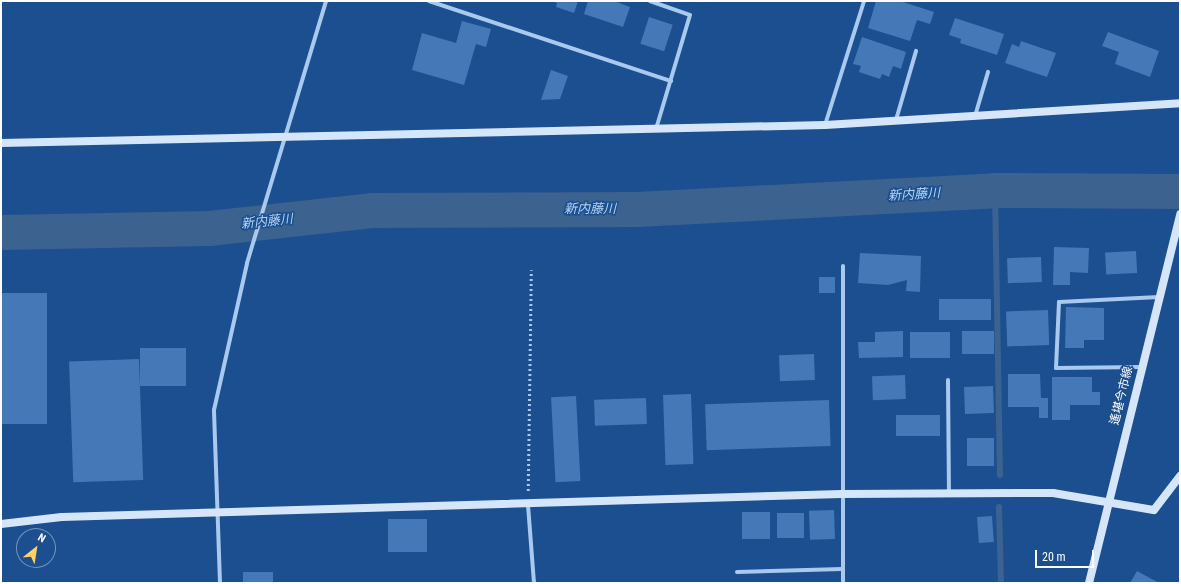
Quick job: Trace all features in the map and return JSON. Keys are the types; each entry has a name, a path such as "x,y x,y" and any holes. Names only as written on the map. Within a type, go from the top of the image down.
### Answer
{"street":[{"path":"220,583 214,410 247,263 326,1"},
{"path":"429,1 671,81"},
{"path":"650,1 690,15 656,129"},
{"path":"825,125 864,1"},
{"path":"896,121 916,51"},
{"path":"975,116 988,72"},
{"path":"1,143 284,139 825,125 1180,103"},
{"name":"遙堪今市線","path":"1089,583 1142,367 1177,236 1177,227 1180,214"},
{"path":"843,266 843,583"},
{"path":"1142,367 1056,368 1059,302 1160,297"},
{"path":"948,380 949,494"},
{"path":"1,524 62,517 528,505 842,494 1053,493 1154,510 1180,476"},
{"path":"528,505 534,583"},
{"path":"737,572 842,568"}],"path":[{"path":"528,505 531,270"}],"building":[{"path":"552,1 578,1 574,13 556,7 557,3"},
{"path":"588,1 614,1 630,7 623,27 584,14"},
{"path":"876,1 900,1 934,12 930,24 917,20 910,41 868,28"},
{"path":"649,17 673,25 664,51 640,44"},
{"path":"955,18 1004,34 997,55 960,43 961,39 949,35"},
{"path":"462,21 491,29 486,47 476,44 464,85 412,70 422,33 456,43"},
{"path":"1108,32 1159,51 1150,77 1115,64 1119,52 1102,46"},
{"path":"862,37 906,52 901,69 893,66 889,77 882,74 880,79 859,72 861,66 853,64"},
{"path":"1021,41 1056,53 1047,77 1005,63 1012,44 1019,47"},
{"path":"551,70 568,76 560,99 541,100"},
{"path":"1054,247 1089,248 1088,273 1070,272 1070,285 1053,285"},
{"path":"1136,251 1137,273 1106,275 1105,253"},
{"path":"860,253 921,256 920,292 906,291 907,280 888,285 858,283"},
{"path":"1041,257 1042,282 1008,283 1007,258"},
{"path":"819,277 835,277 835,293 819,293"},
{"path":"1,293 47,293 47,424 1,424"},
{"path":"939,299 991,299 991,320 939,320"},
{"path":"1066,307 1104,308 1104,340 1084,340 1084,348 1065,348"},
{"path":"1048,310 1049,345 1007,346 1006,311"},
{"path":"903,331 903,357 859,358 858,342 875,342 875,332"},
{"path":"962,331 994,331 994,354 962,354"},
{"path":"910,332 950,332 950,358 910,358"},
{"path":"140,348 186,348 186,386 140,386"},
{"path":"814,354 815,380 780,381 779,355"},
{"path":"139,359 143,480 73,482 69,361"},
{"path":"1008,374 1040,374 1041,398 1048,398 1048,418 1039,418 1039,407 1008,407"},
{"path":"905,375 906,399 873,400 872,376"},
{"path":"1052,377 1092,377 1092,392 1100,392 1100,405 1070,405 1070,420 1052,420"},
{"path":"993,386 994,413 965,414 964,387"},
{"path":"691,394 693,464 665,465 663,395"},
{"path":"576,396 580,481 555,482 551,397"},
{"path":"646,398 647,424 595,426 594,400"},
{"path":"829,400 831,446 707,450 705,404"},
{"path":"896,415 940,415 940,436 896,436"},
{"path":"967,438 994,438 994,466 967,466"},
{"path":"834,510 835,539 810,540 809,511"},
{"path":"742,512 770,512 770,539 742,539"},
{"path":"777,513 804,513 804,538 777,538"},
{"path":"992,516 994,542 979,543 977,517"},
{"path":"388,519 427,519 427,552 388,552"},
{"path":"1137,571 1159,583 1130,583"},
{"path":"243,572 273,572 273,583 243,583"}],"waterway":[{"path":"995,190 1000,475"},
{"name":"新内藤川","path":"1,232 209,228 371,210 637,209 995,190 1180,191"},
{"path":"999,507 1001,583"}]}
